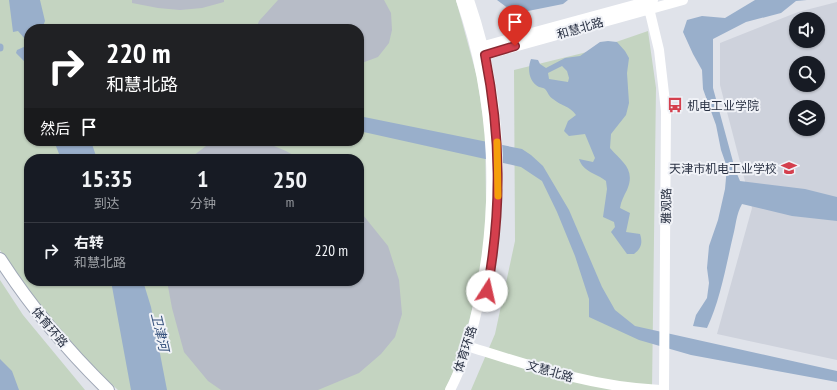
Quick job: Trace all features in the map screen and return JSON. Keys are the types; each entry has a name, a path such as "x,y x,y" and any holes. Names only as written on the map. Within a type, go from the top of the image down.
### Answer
{"main road":[{"name":"体育环路","path":"461,0 480,52"},
{"name":"体育环路","path":"457,390 469,350 486,261 495,165 493,137 485,96 480,52 470,0"},
{"name":"和慧北路","path":"480,52 651,3 683,0"},
{"name":"雅观路","path":"651,3 666,64 671,126 667,322 668,390"},
{"name":"体育环路","path":"0,259 34,309 69,350 108,390"},
{"name":"体育环路","path":"0,271 48,336 98,390"},
{"name":"体育环路","path":"450,390 469,350"},
{"name":"文慧北路","path":"469,350 552,378 602,390"},
{"name":"文慧北路","path":"469,350 588,381 626,388 660,390"},
{"name":"雅观路","path":"664,390 667,362"}],"shaded area":[{"name":"天津市机电工业学校","path":"837,2 837,360 717,334 752,208 720,85 720,43 789,16 789,48 825,48 825,12 798,12"}],"green space":[{"path":"0,0 456,0 477,77 485,132 485,240 475,298 460,356 445,390 118,390 69,342 25,286 364,286 364,154 24,154 24,285 0,250"},
{"path":"648,31 656,88 652,390 471,390 495,334 515,241 514,70 587,52"},
{"path":"0,280 23,315 85,390 0,390"}],"water":[{"path":"9,0 40,0 45,21 44,24 24,24 24,38 18,31 13,32"},
{"path":"497,0 568,0 563,4 523,12 513,12"},
{"path":"755,0 807,0 796,1 781,13 746,22 713,39 713,88 735,169 740,181 805,189 837,197 837,221 792,216 742,204 737,216 725,271 712,318 707,328 693,326 696,315 707,298 709,283 707,268 709,246 718,220 725,189 727,167 721,150 716,125 703,89 702,70 683,32 687,20 702,16 725,18"},
{"path":"600,42 617,42 629,58 627,73 629,103 626,115 611,134 610,148 629,171 629,183 620,208 630,213 626,232 640,234 641,246 634,254 627,254 611,232 615,227 614,222 603,217 607,189 606,181 587,170 579,159 593,162 595,158 585,134 569,136 564,131 568,121 576,115 574,112 552,98 545,89 536,85 531,79 529,71 531,59 538,60 540,64 546,68 565,58 580,56","holes":["562,66 567,71 569,78 568,82 549,79 548,73"]},
{"path":"24,47 24,61 16,53 17,50"},
{"path":"364,117 522,149 531,155 543,166 569,210 602,287 615,310 635,326 837,371 837,382 691,355 639,340 589,317 589,299 575,256 557,212 542,181 521,167 364,132"},
{"path":"56,146 93,146 95,154 59,154"},
{"path":"112,286 145,286 151,307 167,390 131,390"},
{"path":"0,359 12,371 19,390 0,390"}],"building":[{"path":"132,0 224,0 224,2 202,8 180,10 132,3"},
{"path":"278,0 384,0 391,13 392,30 389,43 378,57 364,62 364,24 258,24"},
{"path":"206,146 274,146 291,154 196,154"},
{"path":"364,216 388,246 399,280 402,314 395,337 381,354 359,373 318,390 221,390 208,381 184,352 172,308 168,286 364,286"}],"slow traffic":[{"path":"497,142 498,196"}],"place":[{"name":"机电工业学院","path":"675,105"},
{"name":"天津市机电工业学校","path":"789,168"}],"route":[{"path":"487,291 491,271 498,208 498,166 495,118 490,78 485,55 515,46"}],"water label":[{"name":"卫津河","path":"160,332"}]}
